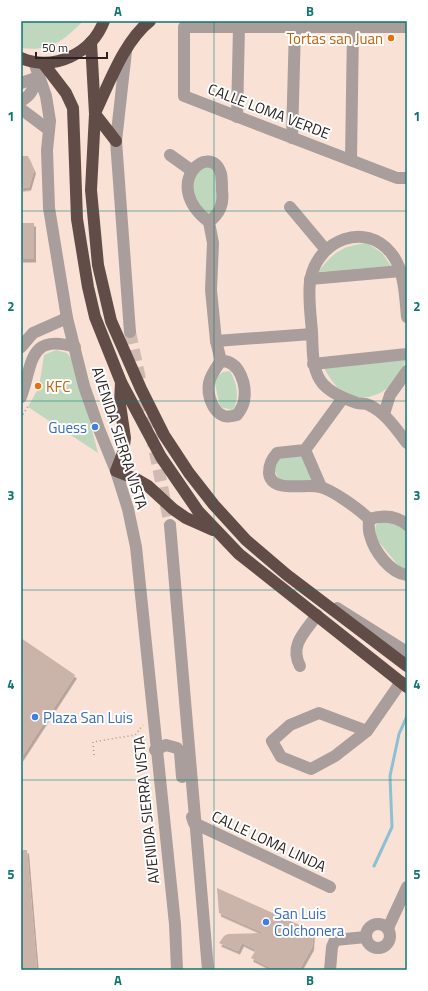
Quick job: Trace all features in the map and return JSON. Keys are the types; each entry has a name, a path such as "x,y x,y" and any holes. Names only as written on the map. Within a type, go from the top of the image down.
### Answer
{"highway":[{"path":"28,60 56,62 69,58 92,42 104,21"},
{"path":"95,114 126,51 142,27 150,21"},
{"path":"92,42 95,114 91,190 98,265 111,321 141,389 164,435 189,473 214,505 246,540 287,576 318,597 407,666"},
{"path":"28,60 66,93 73,108 77,219 83,262 95,317 121,382 162,458 198,511 239,554 404,685"},
{"path":"95,114 116,141"},
{"path":"121,382 120,404 125,438 123,454 116,471 136,478 148,486 173,509 186,518 218,532"}],"street":[{"name":"CALLE LOMA VERDE","path":"239,27 184,27 184,96 397,178 407,178"},
{"path":"237,117 239,27 407,27"},
{"path":"292,138 295,27"},
{"path":"352,160 353,27"},
{"path":"126,51 116,141 130,332"},
{"name":"AVENIDA SIERRA VISTA","path":"28,60 37,78 49,116 47,150 49,208 67,318 84,386 96,422 116,471 128,509 136,547 155,750 175,924 178,970"},
{"path":"21,83 37,78"},
{"path":"21,101 28,97 34,89 37,78"},
{"path":"21,109 49,130"},
{"path":"170,155 191,170"},
{"path":"209,222 221,209 223,198 221,174 216,166 210,162 198,163 191,170 188,181 190,200 200,215 209,222 213,243 210,290 216,341 221,361"},
{"path":"290,208 326,250"},
{"path":"407,313 401,271 392,254 381,244 368,237 353,237 338,242 326,250 317,259 310,279 313,364 323,384 342,398 367,404 384,414 407,443"},
{"path":"310,279 401,271"},
{"path":"21,347 33,334 67,318"},
{"path":"216,341 312,334"},
{"path":"25,401 32,358 36,351 42,346 51,343 60,343 74,347"},
{"path":"313,364 407,354"},
{"path":"384,414 390,395 407,371"},
{"path":"342,398 305,450 277,453 272,459 269,467 270,477 275,483 288,488 302,485 321,487 360,510 369,519 369,534 374,548 394,569 407,575"},
{"path":"305,450 321,487"},
{"path":"369,519 387,516 395,517 407,525"},
{"path":"170,525 194,823 208,970"},
{"path":"318,597 357,619 407,652"},
{"path":"300,666 296,658 296,648 317,616"},
{"path":"367,731 319,712 290,725 272,741 281,757 311,769 335,756 367,731 404,685"},
{"path":"155,750 166,745 177,748 180,752 184,799 194,823"},
{"name":"CALLE LOMA LINDA","path":"194,823 330,887"},
{"path":"388,928 407,887"},
{"path":"375,924 383,925 388,928 390,932 390,940 384,947 373,947 370,945 366,937 368,929 375,924"},
{"path":"330,970 332,947 335,940 366,937"}],"path":[{"path":"21,418 25,401"},
{"path":"94,755 93,742 135,735 141,730 145,722"}],"green space":[{"path":"21,21 83,21 55,44 31,49 21,48"},
{"path":"202,167 210,167 216,175 219,202 210,216 200,206 193,193 195,174"},
{"path":"367,243 382,253 391,266 318,272 329,259 344,248"},
{"path":"56,350 67,353 74,362 98,453 28,407 39,387 44,355"},
{"path":"405,360 398,377 392,384 385,390 368,397 358,397 345,393 334,384 324,368"},
{"path":"230,371 237,390 233,410 220,407 214,379 223,372"},
{"path":"285,456 302,456 314,481 289,483 279,480 274,469 276,461"},
{"path":"386,519 400,523 407,531 407,571 402,570 374,536 376,525"}],"building":[{"path":"21,156 28,156 34,170 29,187 21,188"},
{"path":"21,223 34,223 34,259 21,259"},
{"name":"Plaza San Luis","path":"21,638 75,675 21,758"},
{"path":"21,850 27,850 37,970 21,970"},
{"name":"San Luis Colchonera","path":"217,888 313,931 312,947 299,970 275,970 251,958 256,950 242,943 238,951 219,943 224,936 228,934 264,933 219,913"}],"waterway":[{"path":"374,866 392,827 390,776 399,734 407,716"}],"tunnel":[{"path":"130,332 140,379"},
{"path":"144,399 170,525"}],"place":[{"name":"Tortas san Juan","path":"391,38"},
{"name":"KFC","path":"38,386"},
{"name":"Guess","path":"95,427"},
{"name":"Plaza San Luis","path":"35,717"},
{"name":"San Luis Colchonera","path":"266,922"}]}
